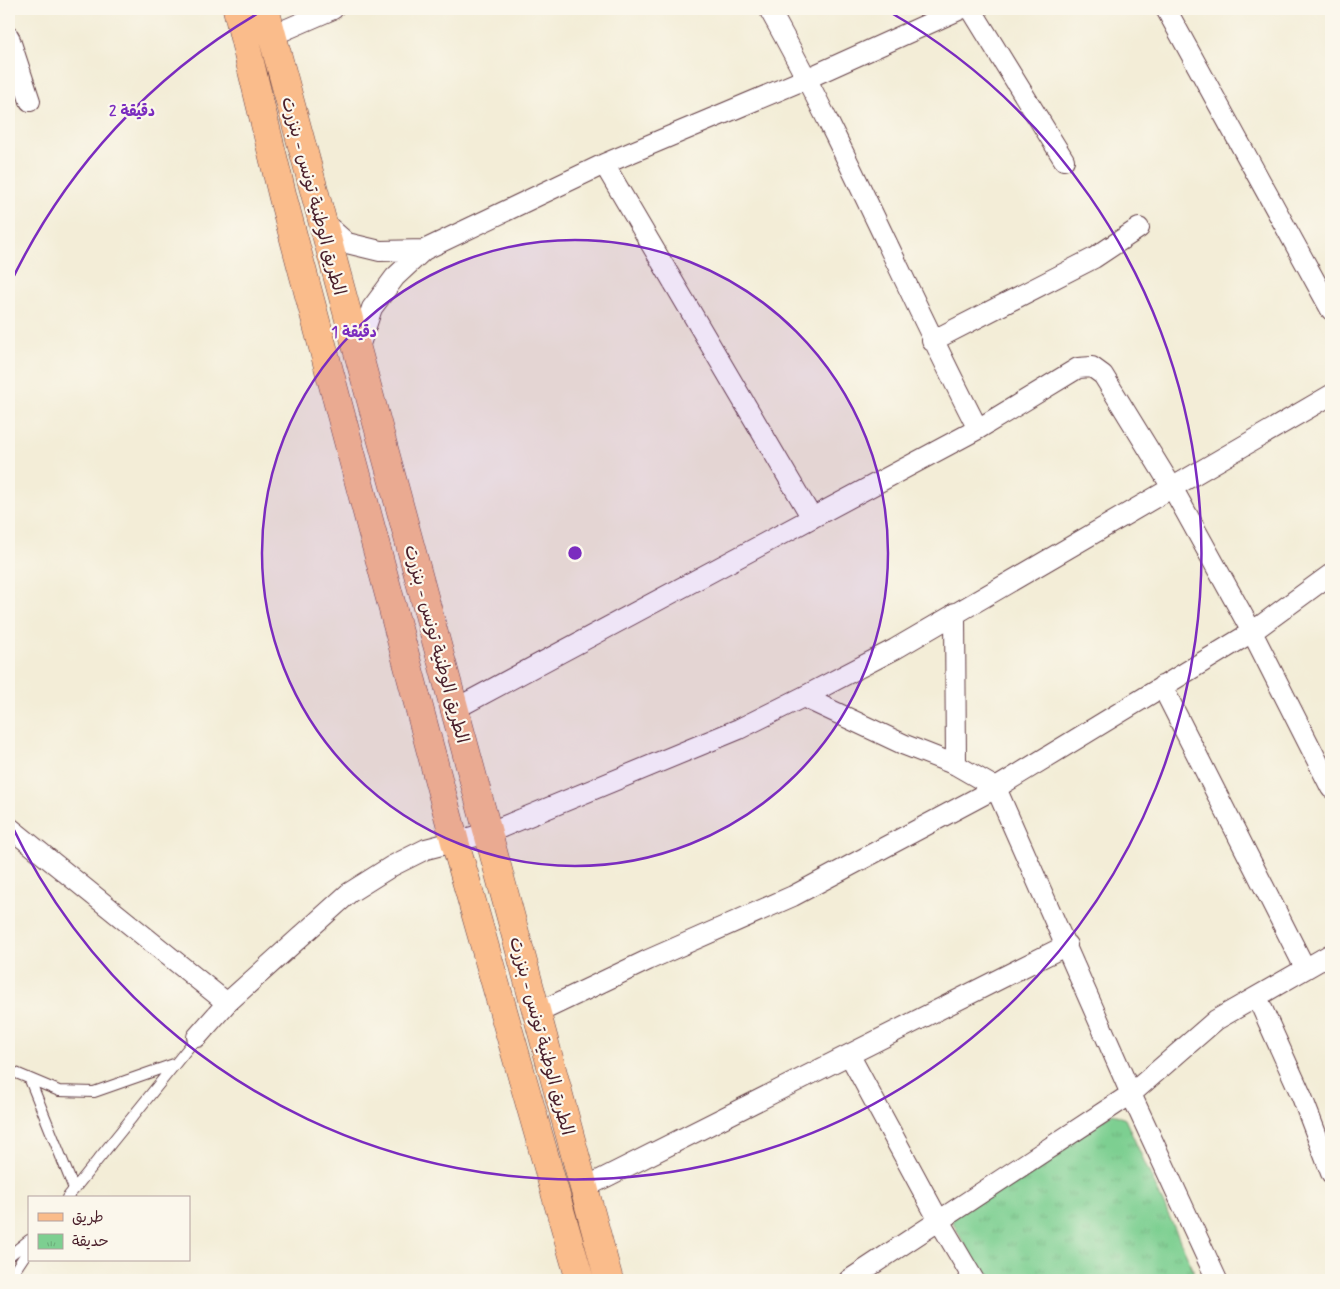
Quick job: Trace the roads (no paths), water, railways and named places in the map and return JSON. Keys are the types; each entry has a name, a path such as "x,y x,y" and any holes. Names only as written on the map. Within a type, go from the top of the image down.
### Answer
{"main road":[{"name":"الطريق الوطنية تونس - بنزرت","path":"237,9 286,207 455,842 580,1280"},
{"name":"الطريق الوطنية تونس - بنزرت","path":"265,9 455,709 535,1014 609,1280"}],"street":[{"path":"271,36 334,9"},
{"path":"769,9 808,78 932,340 978,429"},
{"path":"357,353 372,308 395,277 424,250 604,164 808,78 934,14 961,9"},
{"path":"971,9 1064,160"},
{"path":"1166,9 1331,310"},
{"path":"9,37 12,58 30,101"},
{"path":"604,164 812,518"},
{"path":"321,220 347,243 380,252 424,250"},
{"path":"932,340 1070,271 1139,228"},
{"path":"455,709 978,429 1078,368 1092,367 1103,375 1173,489 1252,632 1331,788"},
{"path":"197,1037 226,1003 350,893 392,866 426,849 488,833 738,728 803,697 895,649 1173,489 1331,395"},
{"path":"535,1014 648,960 793,896 996,788 1252,632 1331,574"},
{"path":"955,613 956,765"},
{"path":"1162,686 1305,968"},
{"path":"803,697 905,745 956,765 996,788 1067,945 1131,1094 1218,1280"},
{"path":"9,828 226,1003"},
{"path":"584,1188 724,1116 850,1056 1067,945"},
{"path":"849,1280 1131,1094 1216,1020 1331,954"},
{"path":"1257,997 1302,1097 1331,1173"},
{"path":"850,1056 938,1220 974,1280"}],"lane":[{"path":"70,1194 197,1037"},
{"path":"9,1070 59,1091 94,1092 175,1064"},
{"path":"30,1080 70,1194"},
{"path":"9,1256 28,1241"},
{"path":"9,1279 28,1250"}]}
